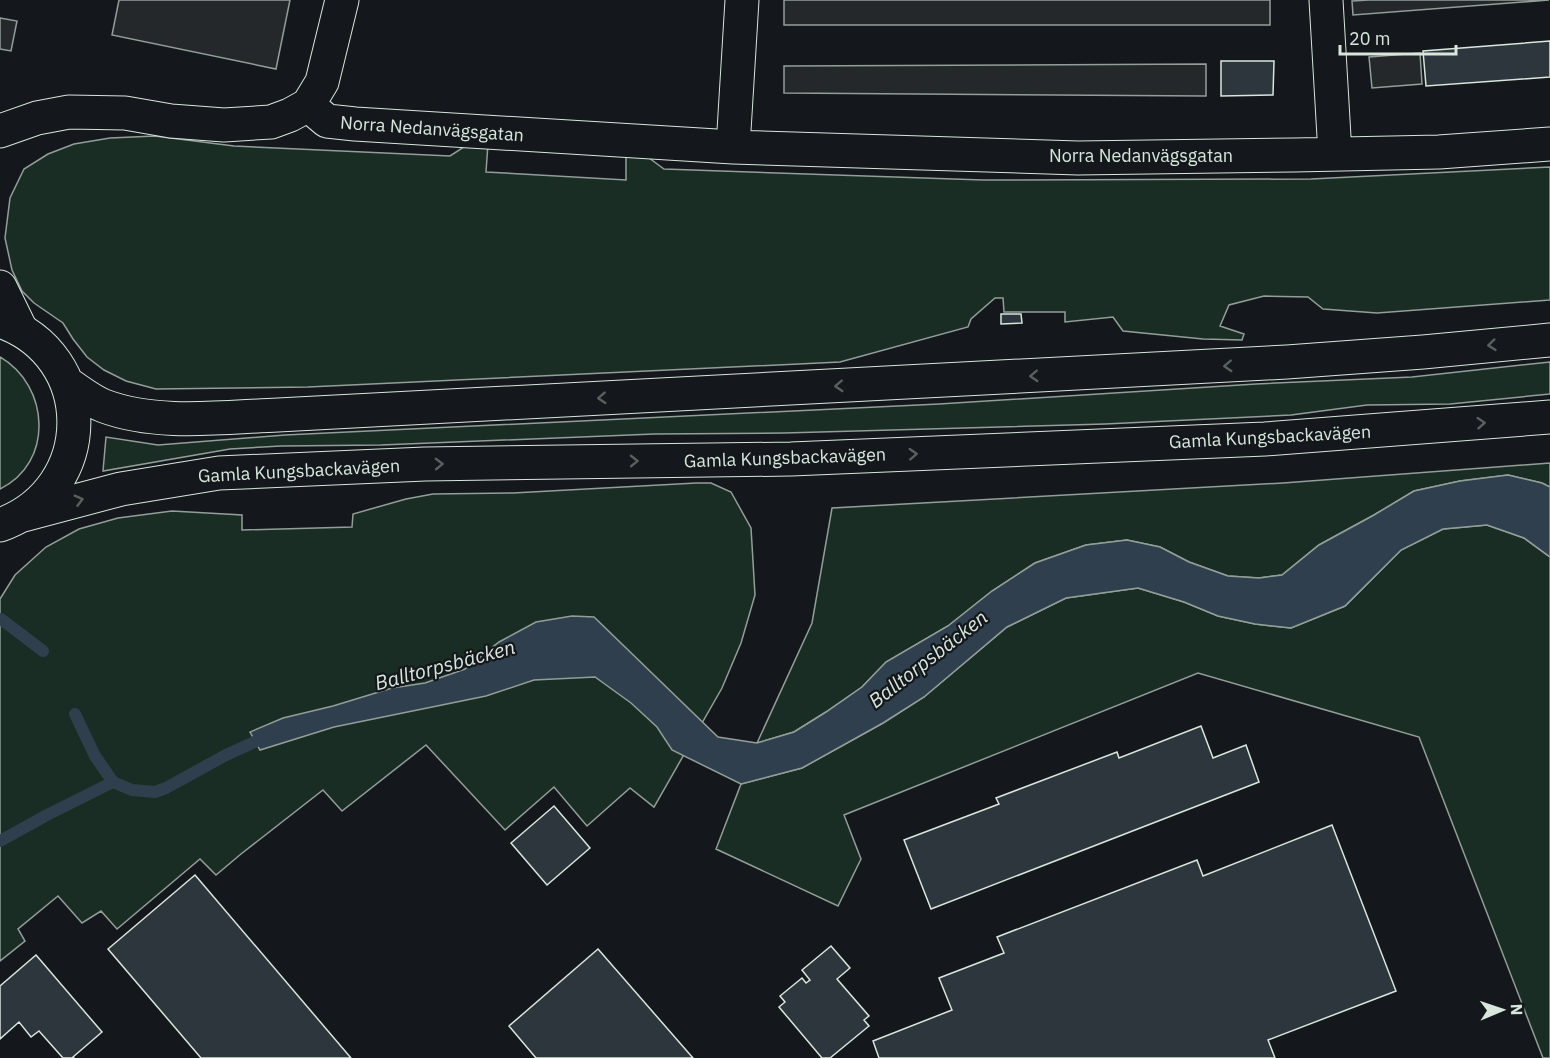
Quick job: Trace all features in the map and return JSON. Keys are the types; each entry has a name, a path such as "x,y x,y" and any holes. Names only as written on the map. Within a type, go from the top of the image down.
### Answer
{"main road":[{"path":"0,131 37,118 69,112 125,112 171,121 224,125 272,122 290,116 308,105 322,82 342,0"},
{"path":"733,147 742,0"},
{"path":"1326,0 1335,154"},
{"name":"Norra Nedanvägsgatan","path":"308,105 327,121 478,133 733,147 1078,158 1439,152 1550,144"},
{"path":"0,287 10,325 32,337 49,353 68,384 75,428 69,458 63,472 46,496 35,506 11,520"},
{"path":"68,384 102,405 135,415 185,418 1275,363 1550,340"},
{"name":"Gamla Kungsbackavägen","path":"11,520 121,489 219,473 424,464 790,459 1266,439 1550,417"}],"green space":[{"path":"155,136 234,146 450,156 470,143 488,144 486,172 626,180 626,154 641,152 664,169 983,180 1311,179 1550,167 1550,300 1377,313 1323,309 1308,297 1264,296 1229,305 1220,326 1244,334 1242,340 1203,339 1123,331 1113,317 1065,322 1065,312 1004,312 1003,298 995,298 971,319 968,327 840,362 308,387 156,389 126,381 104,370 87,357 63,323 34,303 22,291 12,270 5,238 10,198 24,169 48,154 74,144 110,138"},
{"path":"0,357 17,370 29,386 36,405 39,424 37,443 30,461 18,477 0,489"},
{"path":"1550,362 1550,394 1450,404 1367,405 1291,415 1105,424 784,433 654,434 381,445 281,446 230,449 103,471 106,437 158,445 285,435 939,404 1256,384 1412,377"},
{"path":"1550,463 1550,487 1508,475 1460,481 1414,491 1319,545 1282,575 1259,578 1228,576 1189,562 1160,547 1127,540 1086,545 1035,563 992,591 948,626 886,662 862,687 826,712 794,732 757,743 812,623 832,508 1283,483"},
{"path":"711,483 731,492 751,528 755,595 741,643 722,688 654,807 630,788 587,826 554,787 505,830 426,745 342,811 323,790 216,875 200,859 117,929 101,911 82,923 58,896 18,929 25,941 0,961 0,599 15,575 46,547 79,529 118,518 172,511 242,515 242,530 352,527 353,514 433,494 513,493"},
{"path":"1487,525 1524,538 1550,557 1550,1058 1543,1058 1419,737 1198,673 844,815 861,859 838,906 716,849 741,784 802,768 883,723 924,697 1007,627 1066,598 1138,588 1184,602 1218,616 1255,624 1291,628 1345,606 1401,550 1443,529"}],"shaded area":[{"path":"119,0 290,0 276,69 112,35"},
{"path":"784,0 1270,0 1270,25 784,25"},
{"path":"1549,0 1353,15 1352,1"},
{"path":"0,18 17,21 11,51 0,49"},
{"path":"1420,53 1422,84 1372,88 1369,57"},
{"path":"1206,64 1206,96 784,93 784,66"}],"water":[{"path":"1508,475 1550,487 1550,557 1524,538 1487,525 1443,529 1401,550 1345,606 1291,628 1255,624 1218,616 1184,602 1138,588 1066,598 1007,627 924,697 883,723 802,768 741,784 672,750 657,727 631,703 595,677 534,680 486,696 334,727 260,750 250,732 283,718 392,688 425,683 465,669 499,642 536,622 572,616 594,617 718,737 757,743 794,732 826,712 862,687 886,662 948,626 992,591 1035,563 1086,545 1127,540 1160,547 1189,562 1228,576 1259,578 1282,575 1319,545 1414,491 1460,481"}],"building":[{"path":"1550,41 1550,77 1426,86 1423,51"},
{"path":"1221,61 1274,61 1273,95 1221,96"},
{"path":"1001,314 1021,314 1022,323 1001,324"},
{"path":"1201,726 1213,758 1246,745 1259,782 931,909 904,840 999,804 996,798 1117,752 1119,758"},
{"path":"554,806 590,848 547,885 511,843"},
{"path":"1332,825 1396,991 1268,1040 1275,1058 879,1058 873,1041 952,1010 939,978 1004,953 997,937 1197,860 1203,876"},
{"path":"195,875 351,1058 201,1058 108,949"},
{"path":"831,946 850,968 837,979 869,1016 864,1020 869,1026 830,1058 822,1058 779,1007 785,1002 780,996 802,978 806,983 810,980 802,970"},
{"path":"598,949 693,1058 536,1058 509,1026"},
{"path":"36,955 102,1032 74,1058 63,1058 39,1031 31,1037 19,1022 0,1039 0,986"}],"waterway":[{"name":"Balltorpsbäcken","path":"1,619 43,651"},
{"name":"Balltorpsbäcken","path":"75,714 95,756 113,782 132,790 155,792 166,788 226,755 270,735"},
{"path":"0,841 113,782"}]}
